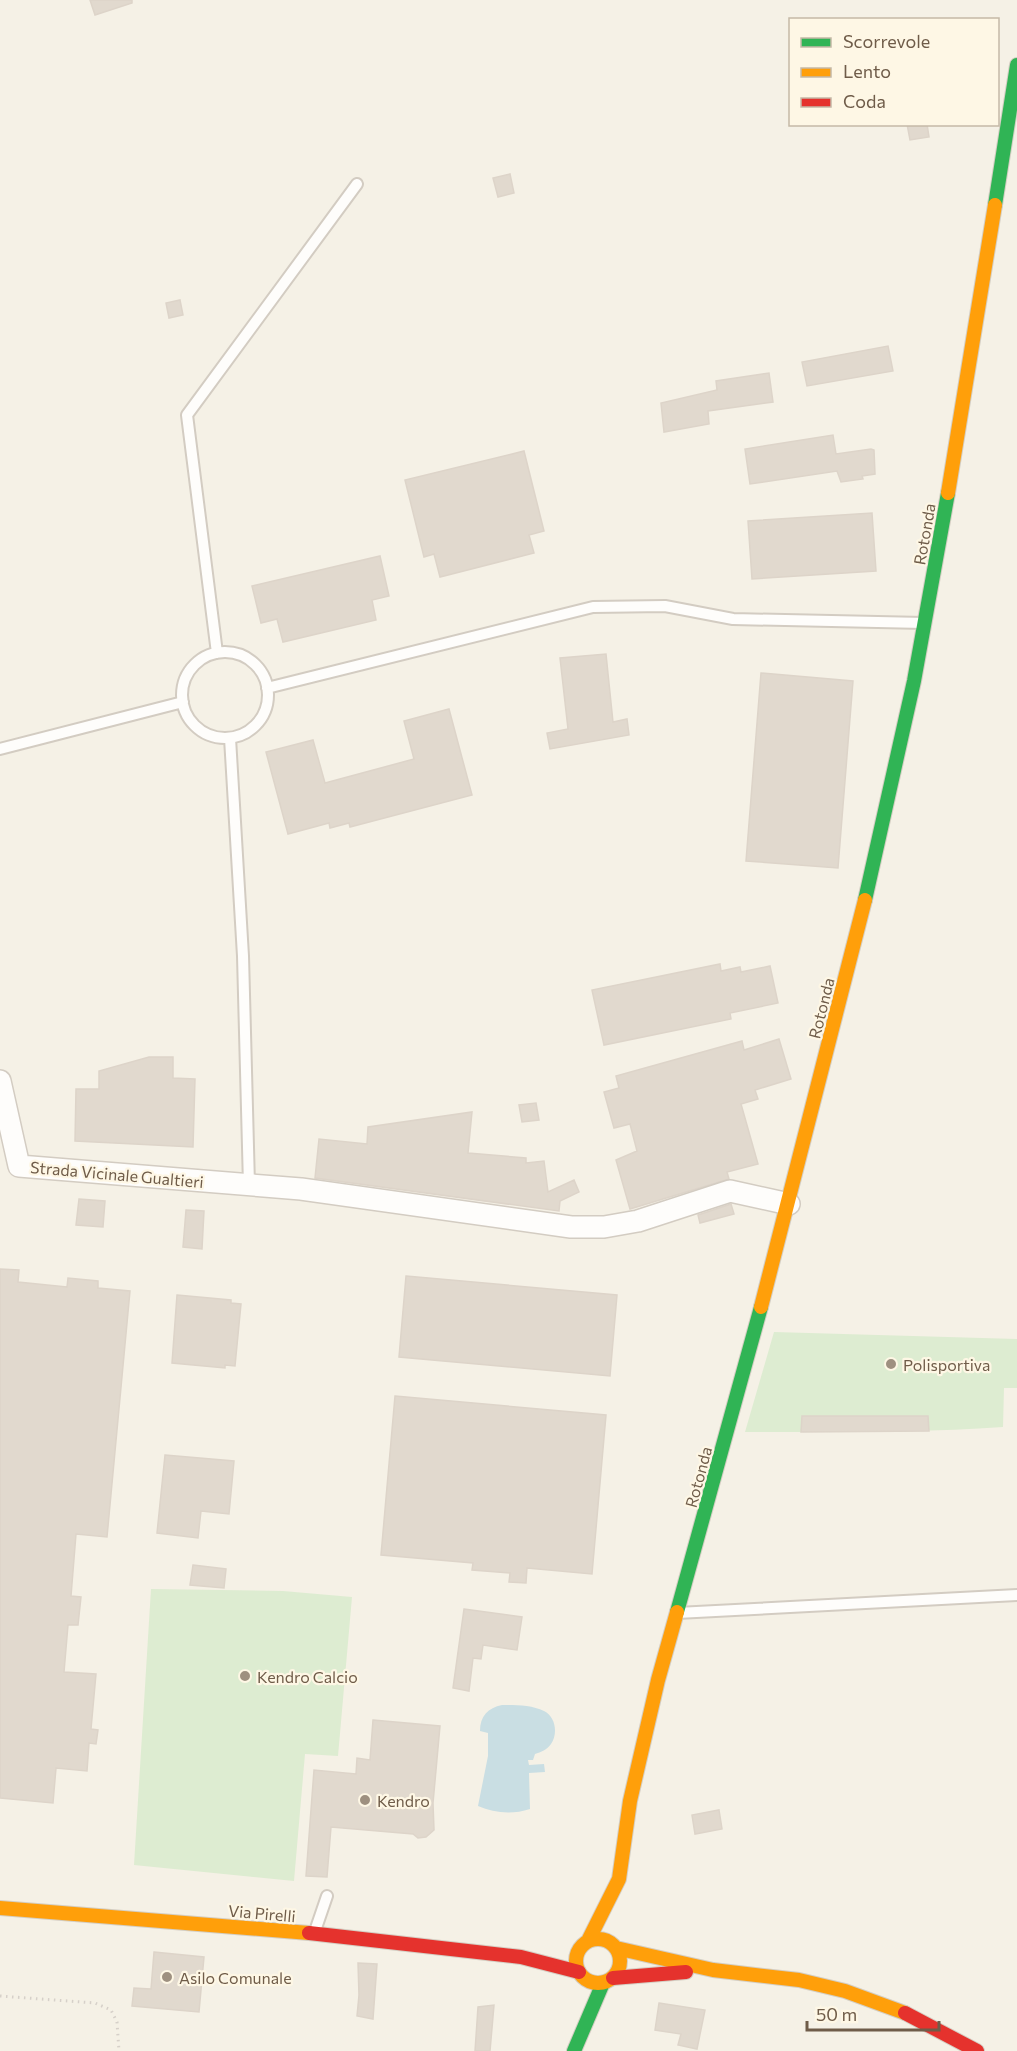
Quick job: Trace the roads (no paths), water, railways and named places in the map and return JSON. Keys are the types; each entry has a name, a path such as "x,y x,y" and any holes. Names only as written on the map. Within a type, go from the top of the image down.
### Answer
{"main road":[{"name":"Rotonda","path":"586,1942 619,1879 630,1801 658,1680 789,1204 865,902 925,624 957,446 1017,65"},
{"path":"617,1912 619,1879"},
{"name":"Via Pirelli","path":"0,1908 314,1934 521,1957 580,1974"},
{"path":"574,2049 580,1974 576,1964 577,1952 586,1942 594,1938 606,1939 713,1970 799,1980 845,1991 905,2013 977,2051"},
{"name":"Via Pirelli","path":"521,1957 586,1942"},
{"path":"574,2049 608,1980 620,1968 616,1943"},
{"path":"580,1974 591,1982 713,1970"}],"street":[{"name":"Strada Vicinale Gualtieri","path":"0,1081 10,1165 301,1189 571,1227 604,1227 638,1221 730,1191 789,1204"}],"lane":[{"path":"217,653 187,415 357,184"},
{"path":"267,688 593,607 665,606 733,619 925,624"},
{"path":"217,653 230,653 255,664 263,675 267,688 267,702 263,715 255,726 243,734 230,738 216,737 202,732 191,722 184,709 182,695 185,680 192,668 203,658 217,653"},
{"path":"0,748 183,702"},
{"path":"230,738 243,956 249,1185"},
{"path":"677,1613 1017,1595"},
{"path":"314,1934 327,1896"}],"place":[{"name":"Polisportiva","path":"891,1364"},
{"name":"Kendro Calcio","path":"245,1676"},
{"name":"Kendro","path":"365,1800"},
{"name":"Asilo Comunale","path":"167,1977"}]}
